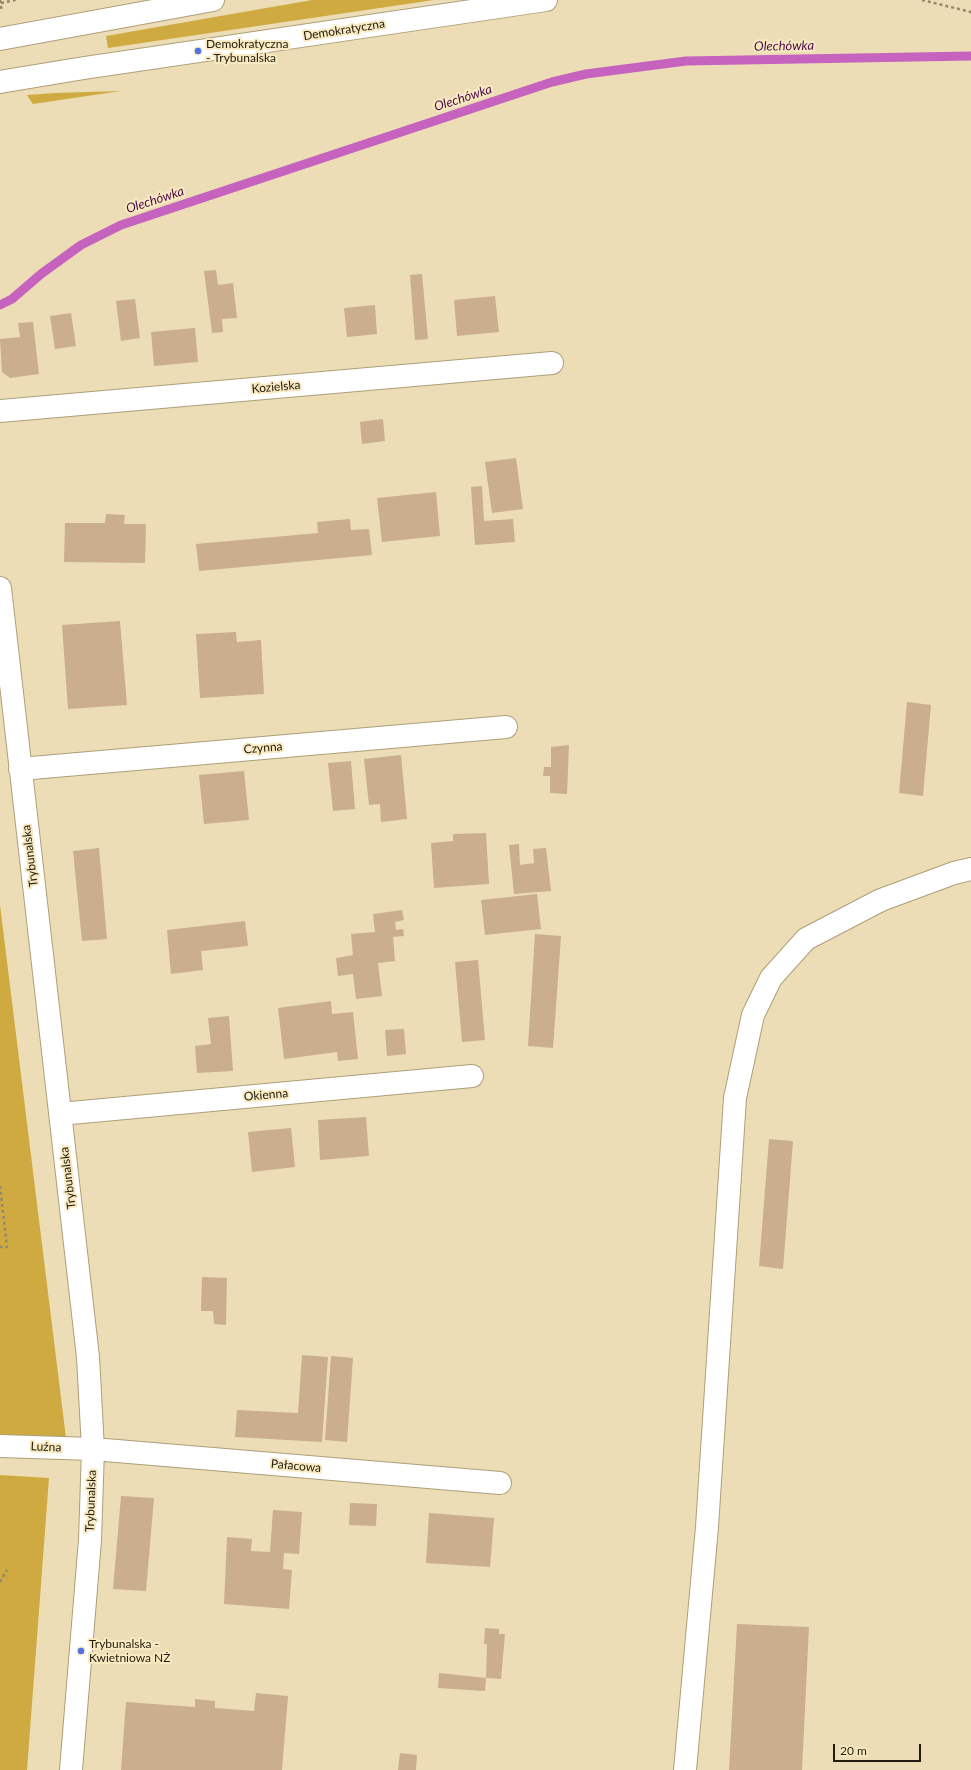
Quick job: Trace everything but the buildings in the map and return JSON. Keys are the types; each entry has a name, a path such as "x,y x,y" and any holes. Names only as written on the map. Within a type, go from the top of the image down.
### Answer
{"street":[{"path":"0,39 213,0"},
{"name":"Demokratyczna","path":"0,82 84,68 546,0"},
{"name":"Kozielska","path":"0,411 552,363"},
{"name":"Trybunalska","path":"0,588 88,1357 93,1449 90,1540 71,1770"},
{"name":"Czynna","path":"20,769 506,727"},
{"path":"685,1770 707,1527 735,1098 753,1014 771,978 806,939 881,900 954,873 971,869"},
{"name":"Okienna","path":"60,1114 472,1076"},
{"name":"Luźna","path":"0,1446 93,1449"},
{"name":"Pałacowa","path":"93,1449 500,1482"}],"path":[{"path":"0,3 16,0"},
{"path":"922,0 971,12"},
{"path":"0,1186 7,1246 0,1247"},
{"path":"0,1582 7,1570"}],"shaded area":[{"path":"312,0 434,0 108,48 106,36"},
{"path":"121,91 33,104 27,95 55,93"},
{"path":"0,905 66,1438 0,1435"},
{"path":"0,1475 49,1478 27,1770 0,1770"}],"waterway":[{"name":"Olechówka","path":"0,305 12,299 41,274 81,245 121,225 552,82 586,74 686,61 971,56"}],"place":[{"name":"Demokratyczna - Trybunalska","path":"198,51"},
{"name":"Trybunalska - Kwietniowa NŻ","path":"81,1651"}]}
